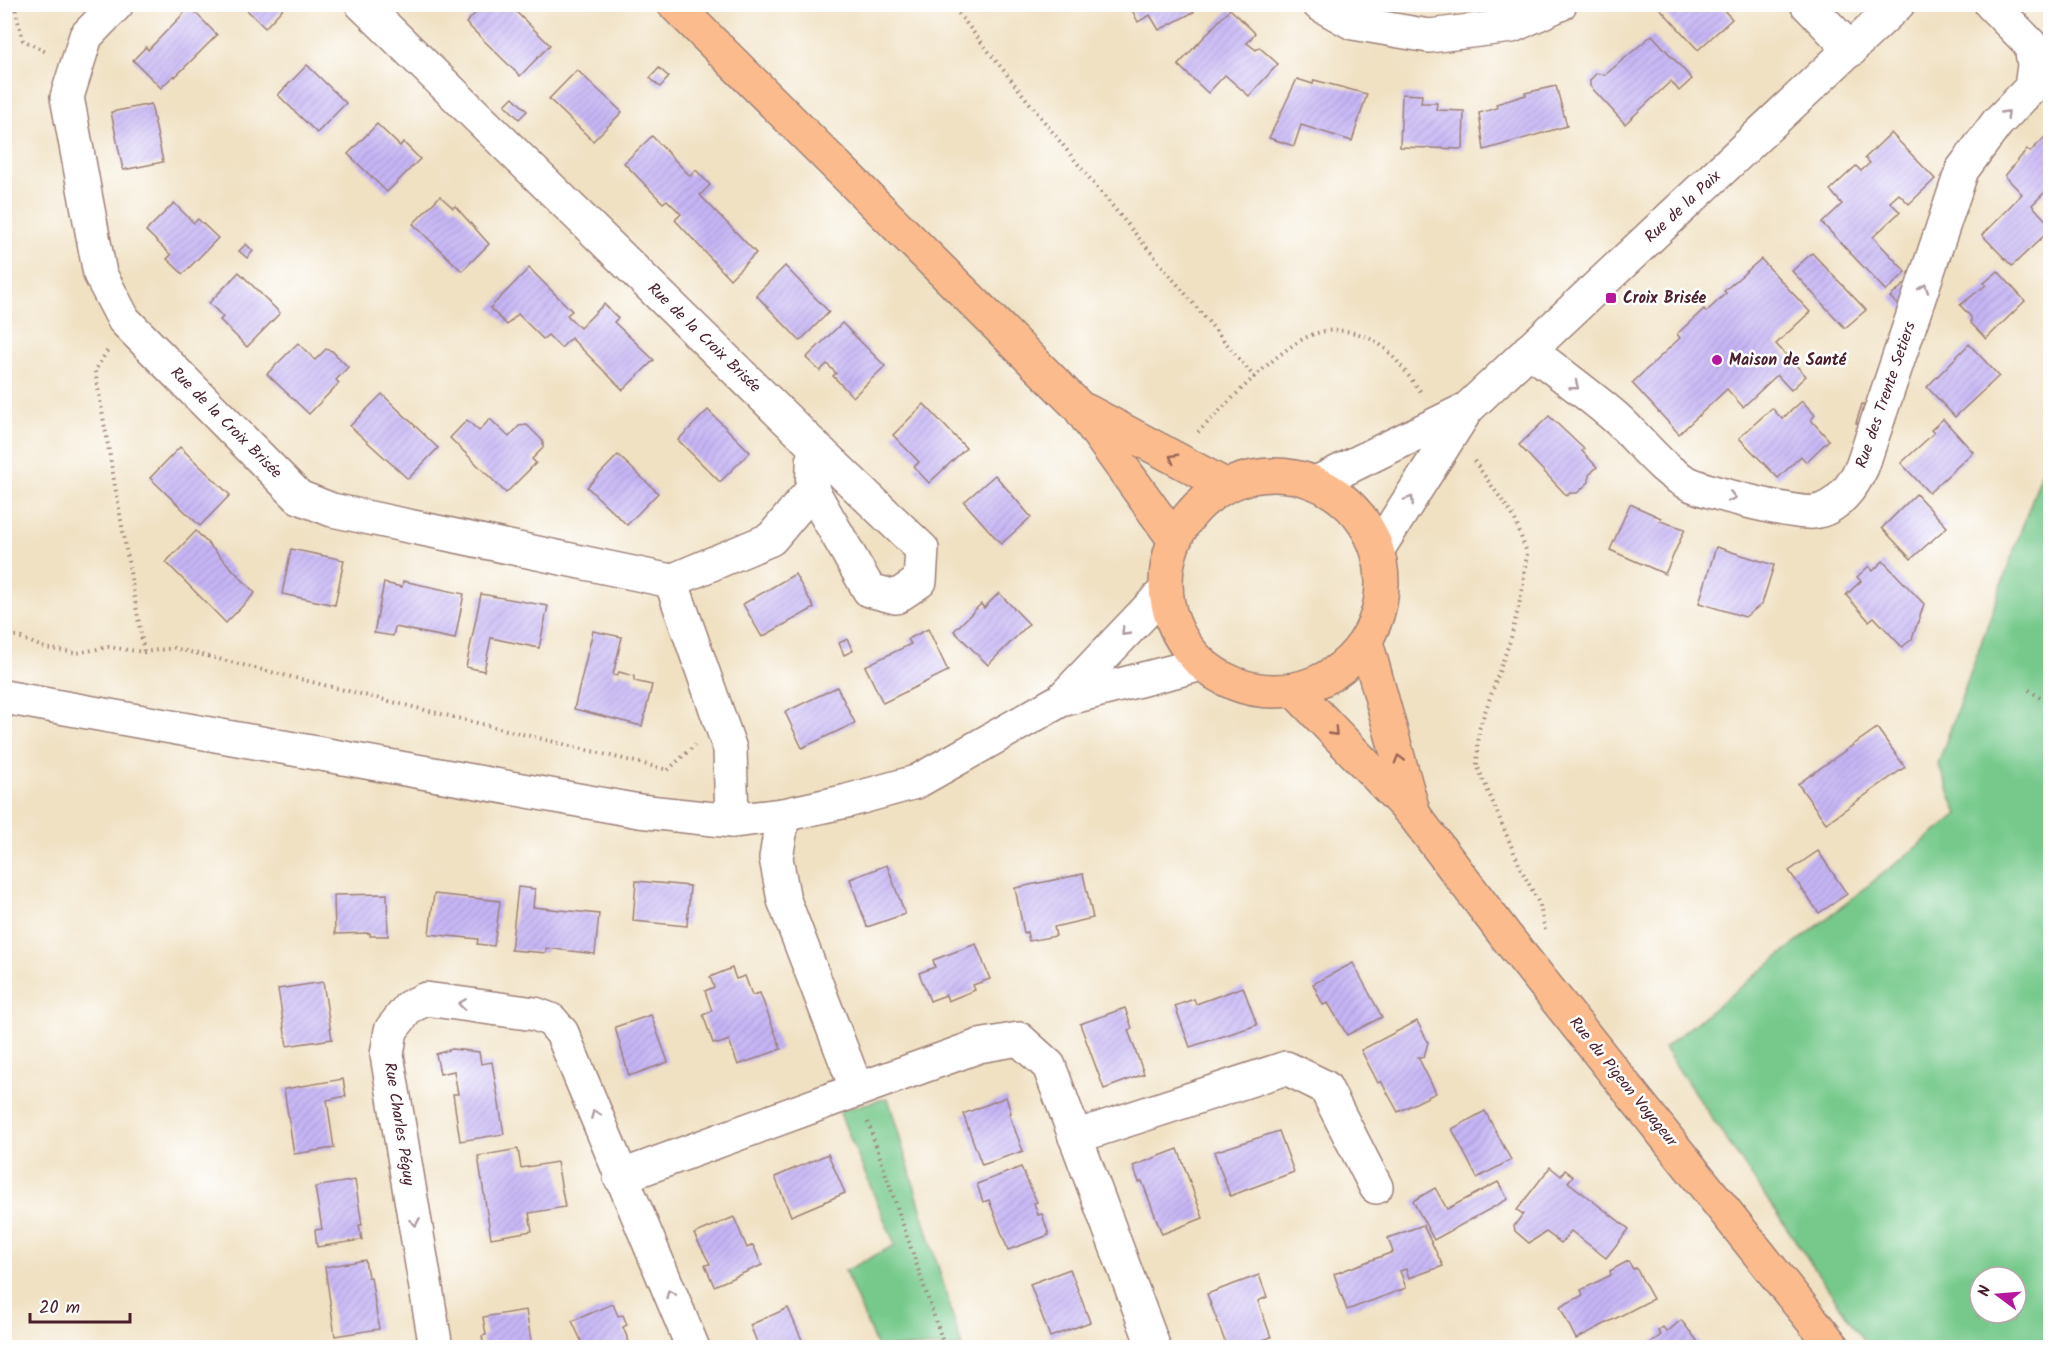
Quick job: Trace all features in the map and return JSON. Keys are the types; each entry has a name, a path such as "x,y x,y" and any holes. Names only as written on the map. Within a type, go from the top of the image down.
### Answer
{"main road":[{"path":"674,4 1078,406 1174,539"},
{"path":"1078,406 1225,485"},
{"path":"1271,474 1318,482 1355,509 1378,549 1382,597 1366,642 1335,673 1294,690 1245,688 1202,664 1176,631 1166,590 1167,564 1174,539 1195,508 1225,485 1271,474"},
{"name":"Rue du Pigeon Voyageur","path":"1366,642 1414,815"},
{"name":"Rue du Pigeon Voyageur","path":"1294,690 1414,815 1505,935 1834,1347"}],"street":[{"name":"Rue de la Croix Brisée","path":"117,4 86,36 67,96 100,274 124,320 299,496 332,510 671,581"},
{"name":"Rue de la Croix Brisée","path":"362,4 922,549 920,581 896,597 869,590 812,490"},
{"path":"1319,4 1353,23 1429,36 1512,26 1560,4"},
{"path":"1807,4 1851,50"},
{"name":"Rue de la Paix","path":"1378,549 1467,409 1898,4"},
{"name":"Rue des Trente Setiers","path":"1529,350 1616,417 1666,466 1688,484 1745,500 1814,513 1842,498 1855,482 1862,467 1962,170 1997,123 2031,88 2034,65 2031,45 1991,4"},
{"name":"Rue de la Paix","path":"1318,482 1467,409"},
{"path":"732,821 730,749 671,581 771,539 812,490 814,446"},
{"path":"1061,700 1166,590"},
{"path":"4,698 639,812 732,821 783,815 916,782 1061,700 1202,664"},
{"path":"783,815 776,858 784,900 857,1090"},
{"name":"Rue Charles Péguy","path":"436,1347 387,1055 391,1030 409,1007 426,999 535,1014 551,1020 562,1033 620,1177 693,1347"},
{"path":"620,1177 978,1046 1019,1039 1049,1066 1154,1347"},
{"path":"1076,1137 1286,1068 1326,1087 1376,1186"}],"path":[{"path":"14,4 23,40 76,68"},
{"path":"951,4 1085,173 1255,378"},
{"path":"124,320 95,371 144,652"},
{"path":"1172,457 1287,350 1313,334 1338,330 1362,335 1384,347 1421,393"},
{"path":"1468,454 1514,517 1527,553 1522,592 1511,638 1479,729 1477,765 1521,869 1540,905 1547,937"},
{"path":"4,631 45,648 76,653 108,647 144,652 174,648 668,770 701,739 730,749"},
{"path":"2029,690 2050,705"},
{"path":"857,1090 945,1347"}],"green space":[{"path":"2050,449 2050,1347 1868,1347 1664,1048 1958,814 1938,764"},
{"path":"888,1098 962,1347 877,1347 845,1271 895,1245 839,1111"}],"building":[{"path":"241,4 287,4 265,28"},
{"path":"484,4 508,4 550,45 520,76 466,23"},
{"path":"1129,4 1190,4 1194,12 1159,30 1150,15 1138,22"},
{"path":"1656,4 1718,4 1732,19 1698,50"},
{"path":"190,7 217,35 161,88 133,60 146,47 148,50"},
{"path":"1230,9 1255,33 1247,43 1256,50 1259,47 1278,64 1249,96 1225,75 1208,93 1178,65"},
{"path":"1652,35 1692,79 1679,91 1671,81 1625,124 1590,86 1590,80 1597,73 1605,75"},
{"path":"307,65 346,103 317,133 278,95"},
{"path":"659,68 669,77 660,87 650,78"},
{"path":"577,70 622,112 593,141 549,99"},
{"path":"1297,79 1313,84 1314,80 1367,94 1352,141 1301,125 1294,146 1269,138"},
{"path":"1556,86 1567,126 1484,150 1479,113 1497,108 1496,104 1526,95 1525,93"},
{"path":"1402,94 1422,95 1421,103 1437,103 1436,110 1464,111 1463,149 1400,147"},
{"path":"513,97 527,111 519,119 505,105"},
{"path":"151,104 163,162 123,170 111,112"},
{"path":"377,124 400,146 403,142 420,159 387,192 348,154"},
{"path":"2050,132 2050,187 2032,205 2050,225 2050,230 2012,266 1982,235 2022,194 2005,176 2027,149 2030,152"},
{"path":"1891,133 1935,179 1909,204 1899,194 1890,202 1900,212 1873,237 1906,272 1886,291 1822,223 1842,204 1830,190 1856,166 1861,171 1870,163 1865,158"},
{"path":"652,136 690,176 696,170 710,185 700,195 756,253 730,279 675,220 681,214 667,200 663,203 624,163"},
{"path":"440,196 453,208 455,206 489,244 462,271 413,224"},
{"path":"174,203 194,223 198,219 218,238 183,274 167,259 171,255 146,231"},
{"path":"246,244 253,251 247,258 239,251"},
{"path":"1812,253 1866,310 1845,328 1792,271"},
{"name":"Maison de Santé","path":"1761,259 1810,312 1776,344 1806,376 1791,390 1777,375 1743,407 1727,389 1679,434 1632,383 1680,338 1677,334 1704,309 1706,312 1726,293 1724,291"},
{"path":"785,266 829,312 800,341 756,295"},
{"path":"529,268 572,311 567,315 580,328 604,304 618,318 614,322 654,360 623,390 571,338 561,348 548,335 543,339 518,314 507,325 490,308"},
{"path":"1998,271 2025,301 1986,339 1971,323 1971,317 1960,305 1986,285 1984,283"},
{"path":"239,272 280,313 247,347 220,320 223,317 209,303"},
{"path":"1907,282 1919,294 1908,315 1890,297"},
{"path":"842,323 885,366 853,397 833,376 836,373 827,364 820,371 806,358"},
{"path":"298,343 315,360 326,349 332,351 348,367 336,380 339,383 309,414 267,374"},
{"path":"1969,344 1999,376 1955,417 1927,387"},
{"path":"382,394 438,448 408,479 350,426"},
{"path":"1802,401 1815,415 1811,420 1829,440 1806,462 1801,456 1778,478 1739,438 1772,408 1782,419"},
{"path":"924,404 966,448 929,483 914,467 919,462 893,435"},
{"path":"1862,404 1872,408 1866,426 1856,423"},
{"path":"708,410 750,452 720,482 678,440"},
{"path":"1549,416 1584,449 1582,451 1597,467 1589,475 1589,482 1577,493 1570,493 1567,496 1519,445"},
{"path":"490,419 509,437 519,426 527,425 543,441 543,448 532,459 536,463 506,493 450,438 467,420 479,431"},
{"path":"1943,419 1973,452 1929,493 1901,463 1934,433 1931,430"},
{"path":"180,447 230,495 200,526 150,478"},
{"path":"618,455 658,493 627,525 587,487"},
{"path":"995,475 1031,517 1001,544 964,502"},
{"path":"1916,494 1947,527 1911,559 1882,528"},
{"path":"1630,504 1661,518 1660,521 1685,529 1665,574 1610,550"},
{"path":"196,531 255,593 226,623 166,562"},
{"path":"1716,547 1774,565 1762,604 1745,617 1699,603"},
{"path":"291,549 344,560 335,605 282,594"},
{"path":"1883,561 1924,604 1912,639 1902,647 1874,617 1869,621 1846,595 1861,581 1857,577 1869,566 1873,571"},
{"path":"795,574 814,608 762,637 743,604"},
{"path":"403,581 464,594 455,639 395,627 393,636 374,633 384,583 402,587"},
{"path":"999,593 1029,624 988,665 954,631 981,604 984,608"},
{"path":"481,594 548,606 539,648 491,638 484,671 466,667"},
{"path":"928,629 948,671 883,703 865,666 911,644 908,639"},
{"path":"593,631 622,637 613,675 617,676 619,672 634,676 634,681 652,685 642,726 574,709"},
{"path":"847,639 853,651 844,655 839,643"},
{"path":"837,687 855,723 802,748 785,712"},
{"path":"1877,728 1905,767 1826,823 1798,784"},
{"path":"1818,851 1847,894 1819,913 1789,871"},
{"path":"887,865 905,914 867,927 850,879"},
{"path":"1083,874 1093,918 1054,927 1056,936 1029,941 1027,932 1024,933 1015,888"},
{"path":"636,881 690,886 687,926 633,921"},
{"path":"518,887 535,889 533,907 599,914 595,954 546,948 546,953 511,950"},
{"path":"387,894 388,936 370,936 370,933 335,934 334,895"},
{"path":"434,894 500,901 494,946 477,944 478,939 429,934"},
{"path":"976,944 990,979 973,985 975,990 948,1001 946,995 930,1001 919,973 935,967 933,960"},
{"path":"1353,963 1382,1017 1347,1035 1328,1003 1323,1005 1313,984"},
{"path":"732,968 736,979 745,976 752,995 760,993 781,1049 738,1065 729,1040 718,1044 713,1043 703,1015 712,1011 705,991 714,987 710,977"},
{"path":"323,982 332,1039 287,1046 278,989"},
{"path":"1243,987 1257,1025 1190,1047 1175,1006 1194,999 1196,1004"},
{"path":"1125,1008 1132,1028 1128,1030 1144,1074 1104,1089 1080,1024"},
{"path":"651,1015 668,1062 629,1076 615,1027"},
{"path":"1417,1021 1428,1042 1424,1057 1418,1057 1436,1093 1398,1112 1381,1081 1378,1083 1361,1050"},
{"path":"452,1049 479,1052 481,1064 492,1062 504,1134 460,1141 453,1094 458,1094 454,1071 440,1074 436,1054"},
{"path":"343,1079 346,1096 327,1100 334,1148 294,1154 284,1089"},
{"path":"1006,1097 1011,1113 1009,1114 1023,1151 982,1165 963,1114"},
{"path":"1485,1111 1511,1160 1477,1178 1452,1129"},
{"path":"1279,1131 1294,1172 1230,1196 1214,1152"},
{"path":"518,1149 521,1168 557,1162 565,1207 529,1213 532,1231 491,1238 478,1156"},
{"path":"1178,1149 1203,1218 1162,1234 1142,1181 1139,1182 1133,1166"},
{"path":"828,1154 845,1193 791,1216 775,1177"},
{"path":"1021,1167 1037,1202 1034,1203 1038,1215 1042,1214 1049,1235 1008,1250 989,1200 983,1202 977,1184"},
{"path":"1550,1167 1561,1176 1565,1170 1573,1176 1568,1182 1629,1229 1606,1258 1571,1231 1561,1243 1546,1232 1529,1243 1515,1231 1514,1226 1523,1214 1517,1210"},
{"path":"355,1180 362,1240 317,1247 315,1230 322,1229 315,1187"},
{"path":"1498,1182 1508,1199 1434,1240 1413,1201 1435,1188 1447,1209"},
{"path":"734,1217 747,1248 753,1245 762,1265 714,1286 705,1265 710,1264 694,1234"},
{"path":"1423,1225 1443,1266 1409,1278 1406,1269 1400,1271 1406,1288 1347,1310 1334,1274 1393,1252 1388,1238"},
{"path":"365,1260 368,1277 371,1277 379,1329 335,1336 325,1267"},
{"path":"1628,1261 1633,1269 1636,1268 1653,1299 1576,1339 1560,1307 1583,1295 1581,1290 1611,1275 1610,1271"},
{"path":"1070,1269 1090,1322 1050,1337 1030,1284"},
{"path":"1259,1275 1267,1297 1258,1301 1271,1337 1244,1347 1227,1347 1207,1294"},
{"path":"613,1304 618,1316 623,1315 627,1325 623,1327 629,1342 623,1345 624,1347 584,1347 572,1321"},
{"path":"788,1308 805,1347 759,1347 750,1325"},
{"path":"526,1310 532,1347 484,1347 482,1336 486,1335 483,1317"},
{"path":"1681,1320 1702,1347 1645,1347 1661,1335 1658,1331 1663,1327 1667,1332"}],"place":[{"name":"Croix Brisée","path":"1611,298"},
{"name":"Maison de Santé","path":"1717,360"}]}
